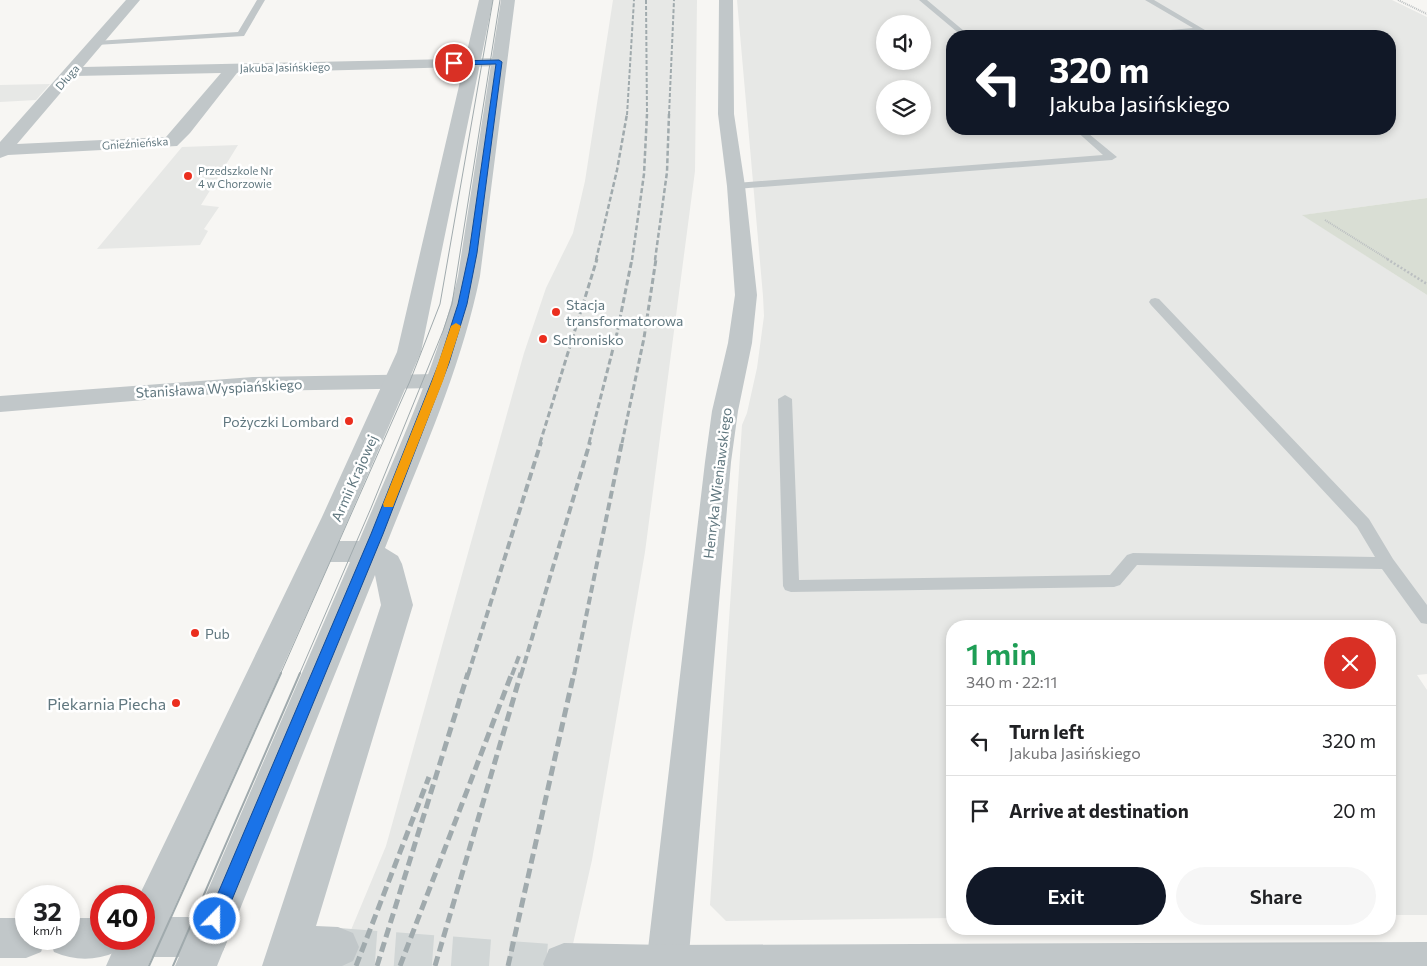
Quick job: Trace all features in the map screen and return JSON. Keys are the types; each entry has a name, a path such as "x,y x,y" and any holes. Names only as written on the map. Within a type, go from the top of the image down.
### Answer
{"street":[{"name":"Długa","path":"2,152 133,0"},
{"name":"Armii Krajowej","path":"155,905 320,552 409,352 474,63 486,0"},
{"path":"155,940 202,952 370,552 438,381 463,304 469,276 508,0"},
{"name":"Henryka Wieniawskiego","path":"667,966 718,462 725,410 740,343 746,295 736,186 726,114 726,0"},
{"name":"Jakuba Jasińskiego","path":"71,72 499,62"},
{"name":"Gnieźnieńska","path":"2,152 172,142 233,68"},
{"name":"Stanisława Wyspiańskiego","path":"0,404 244,385 438,381"},
{"path":"320,552 370,552 387,564 398,605 287,955 338,947"},
{"path":"0,938 15,938"},
{"path":"127,966 134,950"},
{"path":"564,964 667,966 1427,963"}],"lane":[{"path":"96,43 240,34 260,0"},
{"path":"923,0 959,30"},
{"path":"1149,0 1202,30"},
{"path":"736,186 1112,158 1085,135"},
{"path":"1155,302 1363,523 1386,564 1427,618"},
{"path":"785,399 791,586 1114,581 1133,559 1386,564"}],"path":[{"path":"1398,0 1427,14"},
{"path":"1325,220 1427,284"}],"shaded area":[{"path":"613,0 697,0 695,171 645,552 592,860 568,966 336,966 386,846 524,353 546,288 573,233 585,181"},
{"path":"737,0 1392,0 1427,17 1427,198 1303,215 1427,295 1427,674 1417,675 1427,690 1427,915 1396,915 1396,620 946,620 946,918 726,921 710,905 742,425 747,413 757,368 764,316 763,296"},
{"path":"50,84 36,100 0,102 0,85"},
{"name":"Przedszkole Nr 4 w Chorzowie","path":"238,145 201,205 219,207 204,229 208,231 200,245 97,249 182,147"},
{"path":"1427,198 1427,295 1302,215"}],"tunnel":[{"path":"338,947 564,964"}],"tram line":[{"path":"280,675 410,381 440,304 493,0"},
{"path":"299,675 371,508 443,331 452,304 500,0"},
{"path":"149,966 281,673"},
{"path":"173,966 300,673"}],"railway":[{"path":"627,115 634,0"},
{"path":"646,0 647,114"},
{"path":"669,115 674,0"},
{"path":"596,260 617,170 627,114"},
{"path":"632,260 644,174 647,114"},
{"path":"655,260 667,172 669,114"},
{"path":"540,443 597,259"},
{"path":"589,443 617,333 632,259"},
{"path":"622,443 644,338 656,259"},
{"path":"468,675 541,442"},
{"path":"521,675 590,442"},
{"path":"574,675 622,442"},
{"path":"512,675 519,656"},
{"path":"377,966 468,673"},
{"path":"400,966 512,673"},
{"path":"435,966 521,673"},
{"path":"508,966 574,673"},
{"path":"356,966 429,777"}],"slow traffic":[{"path":"389,504 438,381 456,326"}],"place":[{"name":"Przedszkole Nr 4 w Chorzowie","path":"188,176"},
{"name":"Stacja transformatorowa","path":"556,312"},
{"name":"Schronisko","path":"543,339"},
{"name":"Pożyczki Lombard","path":"349,421"},
{"name":"Pub","path":"195,633"},
{"name":"Piekarnia Piecha","path":"176,703"}],"route":[{"path":"215,919 353,588 370,552 428,407 463,304 473,253 499,62 454,63"}]}
